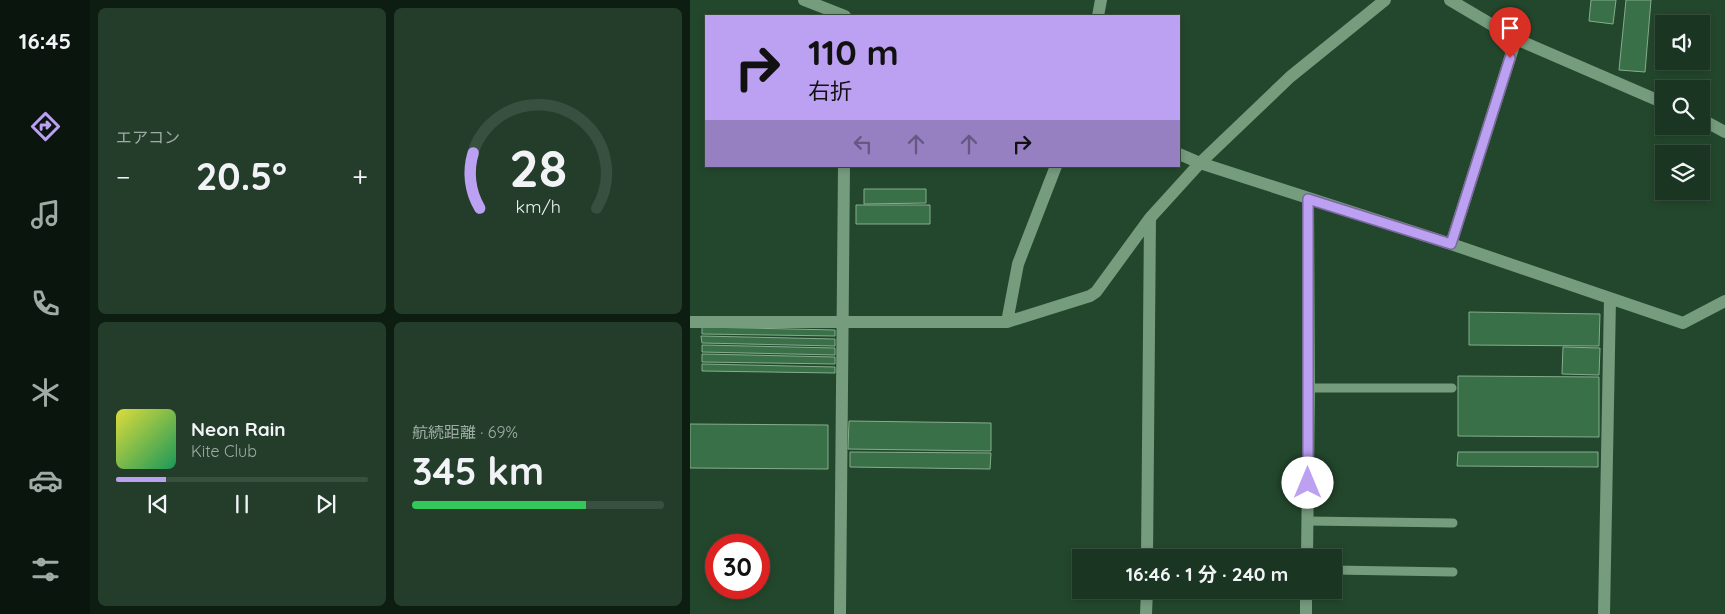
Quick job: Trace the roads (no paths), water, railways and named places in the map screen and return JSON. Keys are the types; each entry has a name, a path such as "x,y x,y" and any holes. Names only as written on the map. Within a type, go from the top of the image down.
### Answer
{"street":[{"path":"804,0 842,15"},
{"path":"1098,15 1101,0"},
{"path":"690,322 1007,322 1090,296 1096,292 1150,218 1200,163 1290,78 1386,0"},
{"path":"1450,0 1516,39 1655,99"},
{"path":"1451,244 1516,39"},
{"path":"1710,124 1725,132"},
{"path":"1180,154 1200,163 1451,244 1683,323 1725,301"},
{"path":"840,614 844,167"},
{"path":"1007,322 1018,264 1056,167"},
{"path":"1307,549 1309,388 1308,199"},
{"path":"1147,549 1150,218"},
{"path":"1604,614 1610,298"},
{"path":"1146,614 1147,599"},
{"path":"1306,599 1306,614"}],"lane":[{"path":"1309,388 1452,388"},
{"path":"1307,522 1453,523"},
{"path":"1342,570 1453,572"}]}
